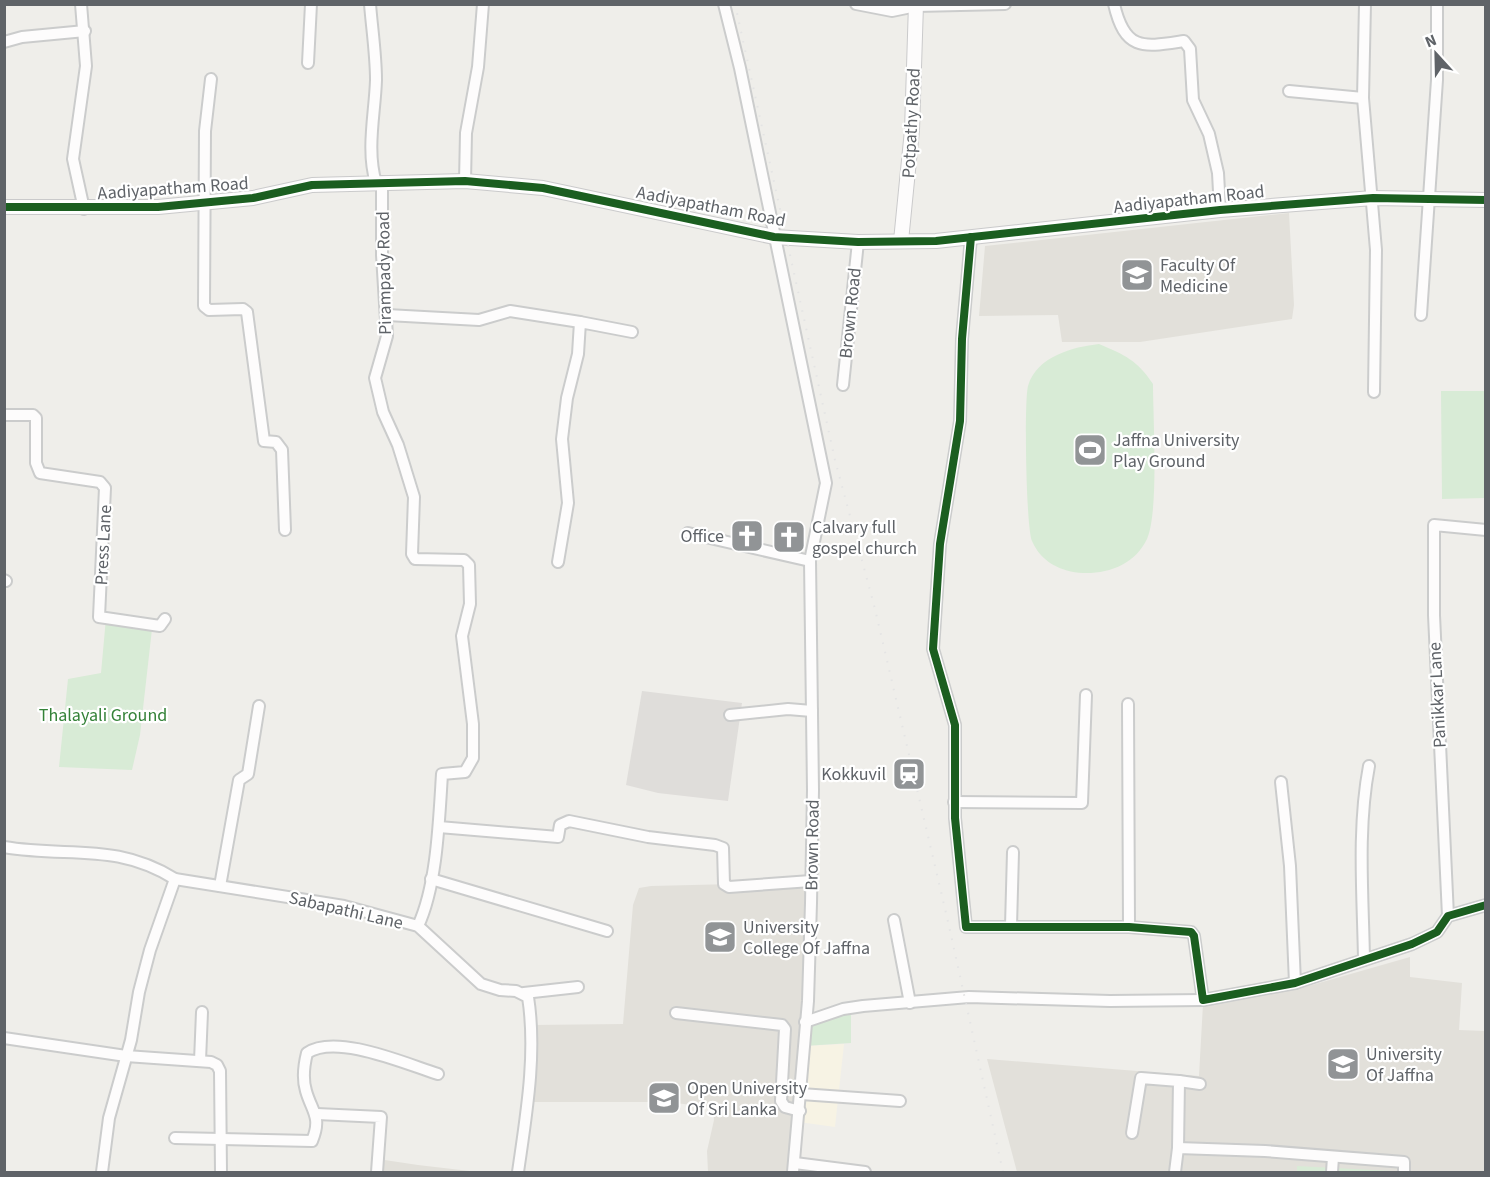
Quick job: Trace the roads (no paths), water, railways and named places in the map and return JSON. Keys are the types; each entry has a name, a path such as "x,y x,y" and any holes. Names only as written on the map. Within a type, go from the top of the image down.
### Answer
{"street":[{"path":"81,4 86,66 73,159 84,209"},
{"path":"308,63 311,4"},
{"name":"Pirampady Road","path":"370,4 376,79 373,173 379,182 387,315 387,336 375,378 383,412 398,445 414,497 412,554 415,559 464,560 469,565 470,604 462,636 473,724 473,758 465,772 442,774 439,826 429,903 417,926"},
{"path":"465,181 466,133 478,67 483,4"},
{"path":"724,4 740,68 774,237"},
{"path":"856,4 892,11 916,5 1005,4"},
{"path":"1114,4 1125,34 1138,45 1153,47 1184,41 1191,49 1193,99 1209,134 1218,173 1220,210"},
{"path":"1365,4 1363,98 1376,250 1374,392"},
{"path":"1421,315 1437,80 1437,4"},
{"name":"Potpathy Road","path":"901,241 912,130 916,5"},
{"path":"4,42 22,37 84,31"},
{"path":"211,79 205,131 204,306 209,310 243,309 247,312 264,441 276,442 282,450 285,530"},
{"path":"1289,91 1363,98"},
{"name":"Aadiyapatham Road","path":"4,207 84,209 204,204 253,198 312,184 465,181 543,188 774,237 858,242 971,237 1220,210 1373,198 1485,200"},
{"name":"Brown Road","path":"774,237 826,483 810,561 811,881 800,1111 794,1168"},
{"path":"971,237 962,339 960,422 940,544 933,649 955,725 954,802 966,927 1129,927 1191,932 1194,936 1203,1000"},
{"name":"Brown Road","path":"843,385 858,242"},
{"path":"387,315 479,320 510,311 632,332"},
{"path":"558,562 568,503 562,438 578,354 580,322"},
{"name":"Press Lane","path":"4,416 33,415 36,418 36,463 40,473 100,482 105,488 99,617 160,626 165,619"},
{"name":"Panikkar Lane","path":"1448,916 1434,615 1434,525 1485,530"},
{"path":"688,533 698,537 751,545 810,561"},
{"path":"954,802 1082,803 1086,695"},
{"path":"1128,704 1129,927"},
{"path":"220,885 239,780 248,774 259,706"},
{"path":"730,715 788,709 812,711"},
{"path":"1364,960 1362,849 1365,787 1369,766"},
{"path":"1281,782 1290,866 1295,983"},
{"path":"439,826 558,837 560,825 569,821 648,837 715,845 723,849 724,884 729,887 811,881"},
{"name":"Sabapathi Lane","path":"4,848 114,854 153,866 175,879 344,906 417,926 481,984 489,988 524,993 578,987"},
{"path":"1011,926 1013,852"},
{"path":"102,1173 109,1118 126,1056 150,950 175,879"},
{"path":"431,879 576,924 607,931"},
{"path":"805,1022 843,1009 969,997 1110,1001 1203,1000 1295,983 1412,944 1437,932 1448,916 1485,904"},
{"path":"894,920 910,1003"},
{"path":"518,1173 525,1123 532,1025 528,997 524,993"},
{"path":"200,1061 202,1012"},
{"path":"675,1013 782,1025 785,1029 781,1101 785,1107 800,1111"},
{"path":"4,1038 126,1056 200,1061 217,1065 222,1137 221,1173"},
{"path":"175,1138 222,1137 312,1141 317,1114 306,1091 303,1067 307,1053 314,1048 324,1046 356,1049 438,1074"},
{"path":"1132,1133 1141,1078 1200,1084"},
{"path":"1175,1173 1178,1148 1179,1081"},
{"path":"801,1094 900,1101"},
{"path":"317,1114 381,1118 377,1173"},
{"path":"1178,1148 1404,1162 1404,1173"},
{"path":"1332,1173 1334,1157"},
{"path":"794,1168 865,1173"}],"railway":[{"path":"735,4 835,460 875,609 949,926 1003,1172"}],"place":[{"name":"Faculty Of Medicine","path":"1137,275"},
{"name":"Jaffna University Play Ground","path":"1090,450"},
{"name":"Office","path":"747,536"},
{"name":"Calvary full gospel church","path":"789,537"},
{"name":"Kokkuvil","path":"909,774"},
{"name":"University College Of Jaffna","path":"720,937"},
{"name":"University Of Jaffna","path":"1343,1064"},
{"name":"Open University Of Sri Lanka","path":"664,1098"}],"park label":[{"name":"Thalayali Ground","path":"103,715"}]}
